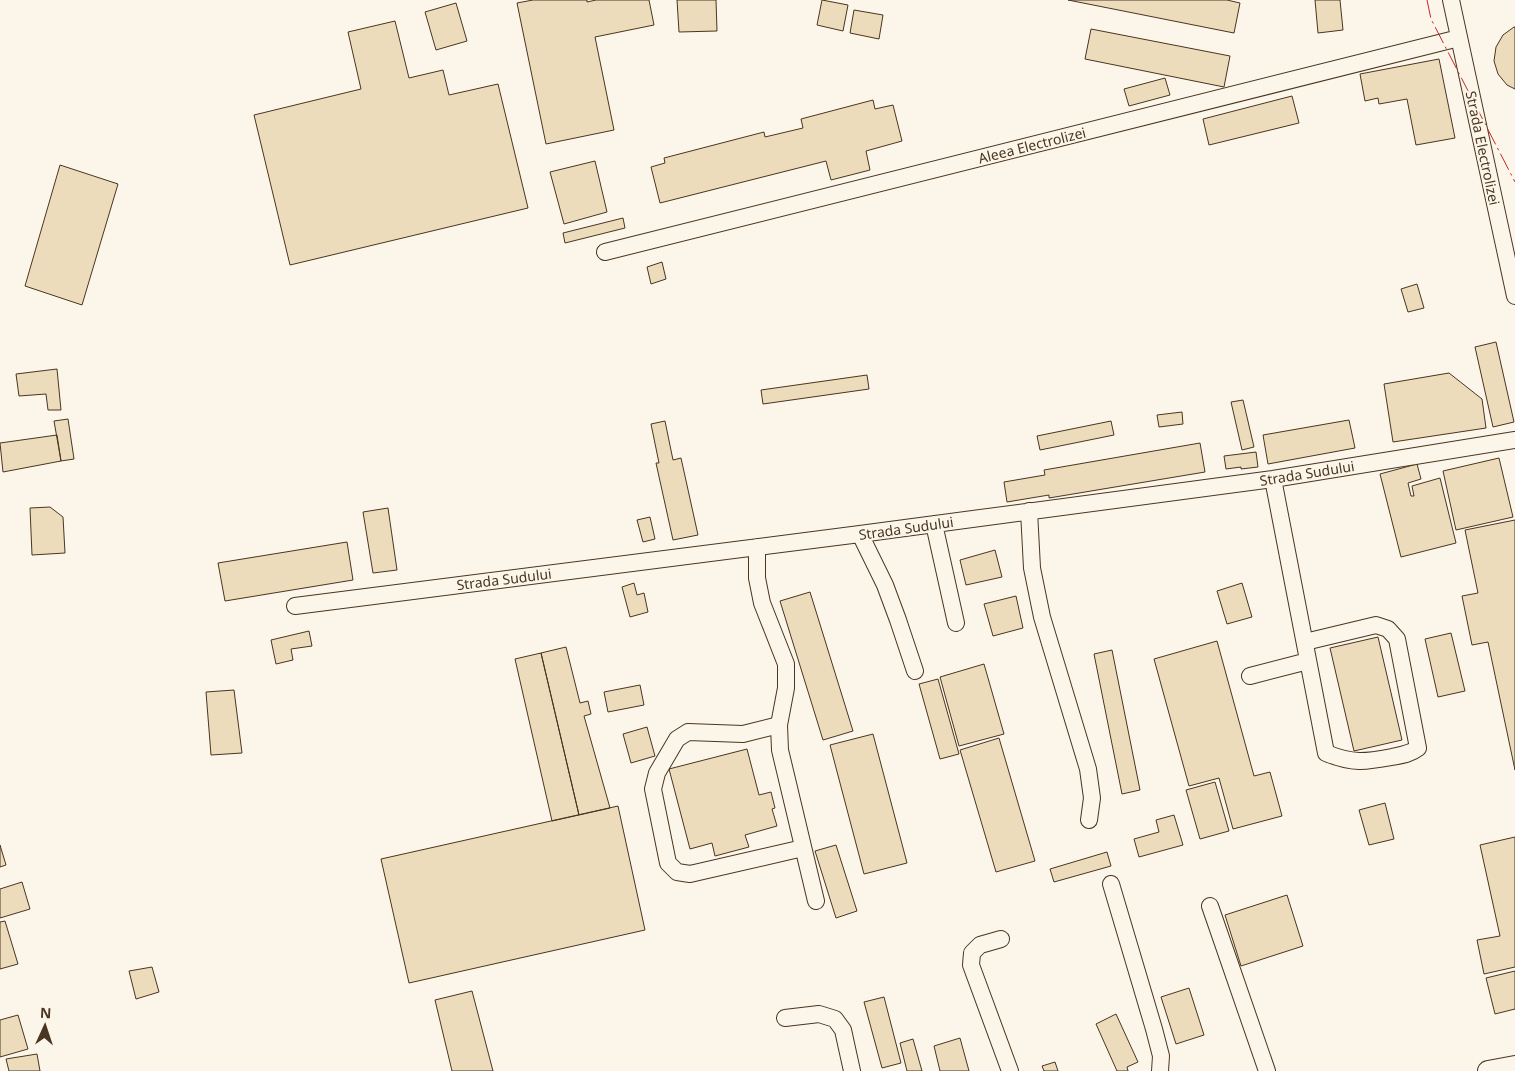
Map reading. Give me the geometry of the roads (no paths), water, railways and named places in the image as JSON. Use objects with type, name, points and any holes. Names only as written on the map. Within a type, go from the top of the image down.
[{"type":"main road","points":[[1488,1071],[1515,1066]]},
{"type":"street","name":"Strada Electrolizei","points":[[1451,0],[1515,296]]},
{"type":"street","name":"Aleea Electrolizei","points":[[605,252],[1459,38]]},
{"type":"street","name":"Strada Sudului","points":[[295,606],[860,534],[1273,478],[1515,440]]},
{"type":"street","points":[[1273,478],[1326,753],[1342,760],[1363,762],[1411,754],[1418,748],[1397,639],[1388,629],[1376,625],[1305,642]]},
{"type":"street","points":[[1028,511],[1032,568],[1042,617],[1088,769],[1092,798],[1089,820]]},
{"type":"street","points":[[934,524],[956,623]]},
{"type":"street","points":[[860,534],[895,611],[915,671]]},
{"type":"street","points":[[758,547],[757,578],[762,602],[786,664],[786,688],[779,725],[780,750],[816,901]]},
{"type":"street","points":[[1250,676],[1308,661]]},
{"type":"street","points":[[779,725],[743,734],[688,732],[677,738],[668,752],[657,773],[653,789],[668,863],[677,872],[690,874],[803,848]]},
{"type":"street","points":[[1111,884],[1154,1029],[1161,1056],[1160,1071]]},
{"type":"street","points":[[1210,906],[1267,1071]]},
{"type":"street","points":[[1001,939],[980,945],[972,953],[971,965],[1010,1071]]},
{"type":"street","points":[[785,1018],[819,1014],[835,1019],[843,1030],[852,1071]]}]
